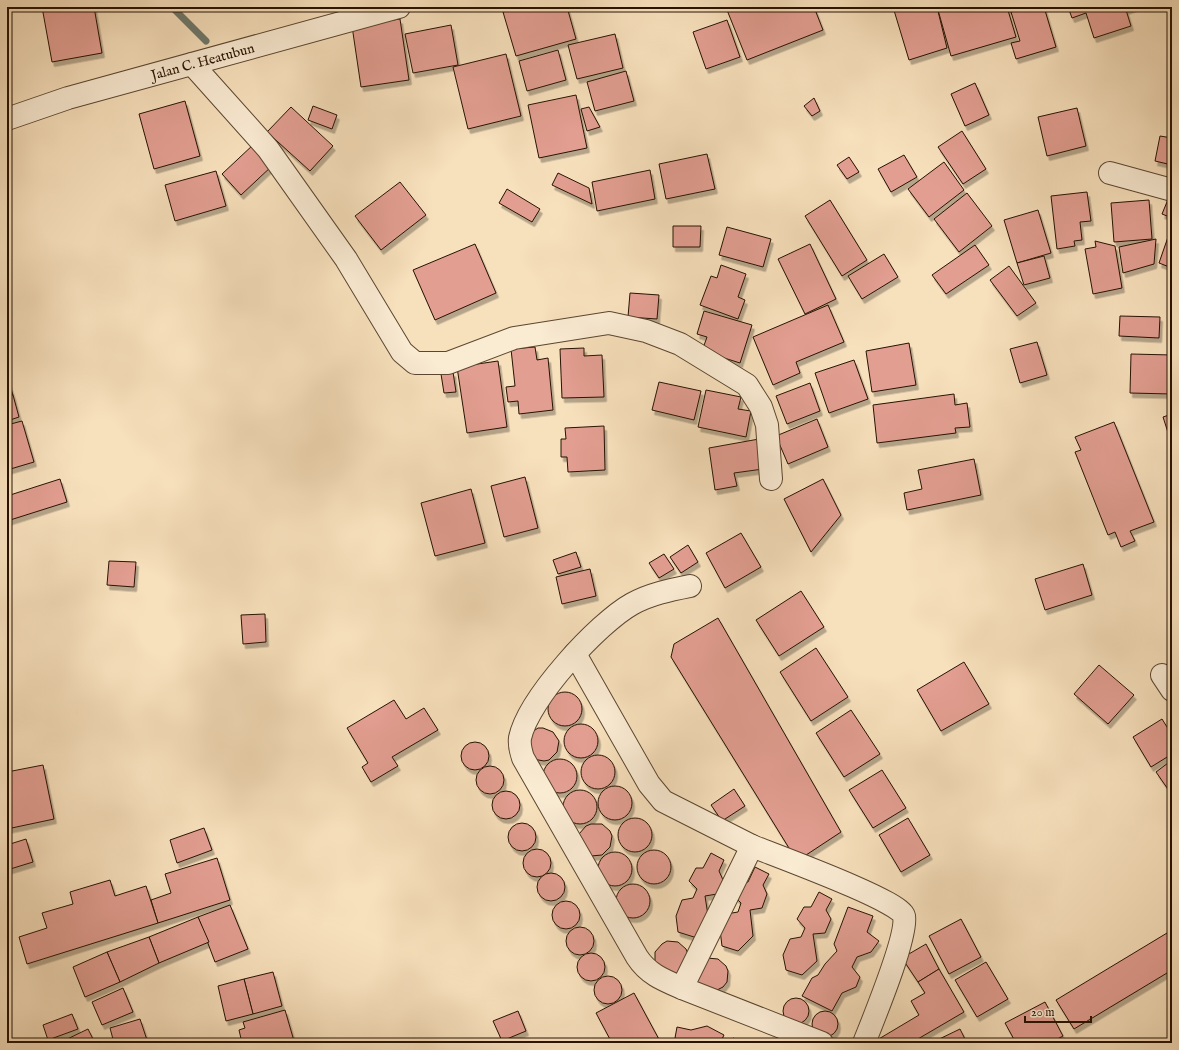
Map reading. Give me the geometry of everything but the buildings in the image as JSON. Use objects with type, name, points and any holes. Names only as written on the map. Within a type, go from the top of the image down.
[{"type":"street","name":"Jalan C. Heatubun","points":[[7,119],[68,98],[399,7]]},
{"type":"street","points":[[192,64],[268,149],[346,259],[402,352],[415,363],[448,363],[514,338],[609,323],[646,330],[680,344],[747,385],[761,407],[767,425],[771,479]]},
{"type":"street","points":[[1110,173],[1172,190]]},
{"type":"street","points":[[690,586],[666,590],[631,605],[596,632],[575,654],[553,681],[530,716],[523,728],[520,739],[520,749],[523,758],[644,968],[655,976],[682,988],[822,1043]]},
{"type":"street","points":[[575,654],[649,784],[663,801],[752,846],[881,898],[903,912],[905,917],[904,928],[899,949],[864,1043]]},
{"type":"street","points":[[682,988],[752,846]]},
{"type":"waterway","points":[[172,7],[206,41]]}]
